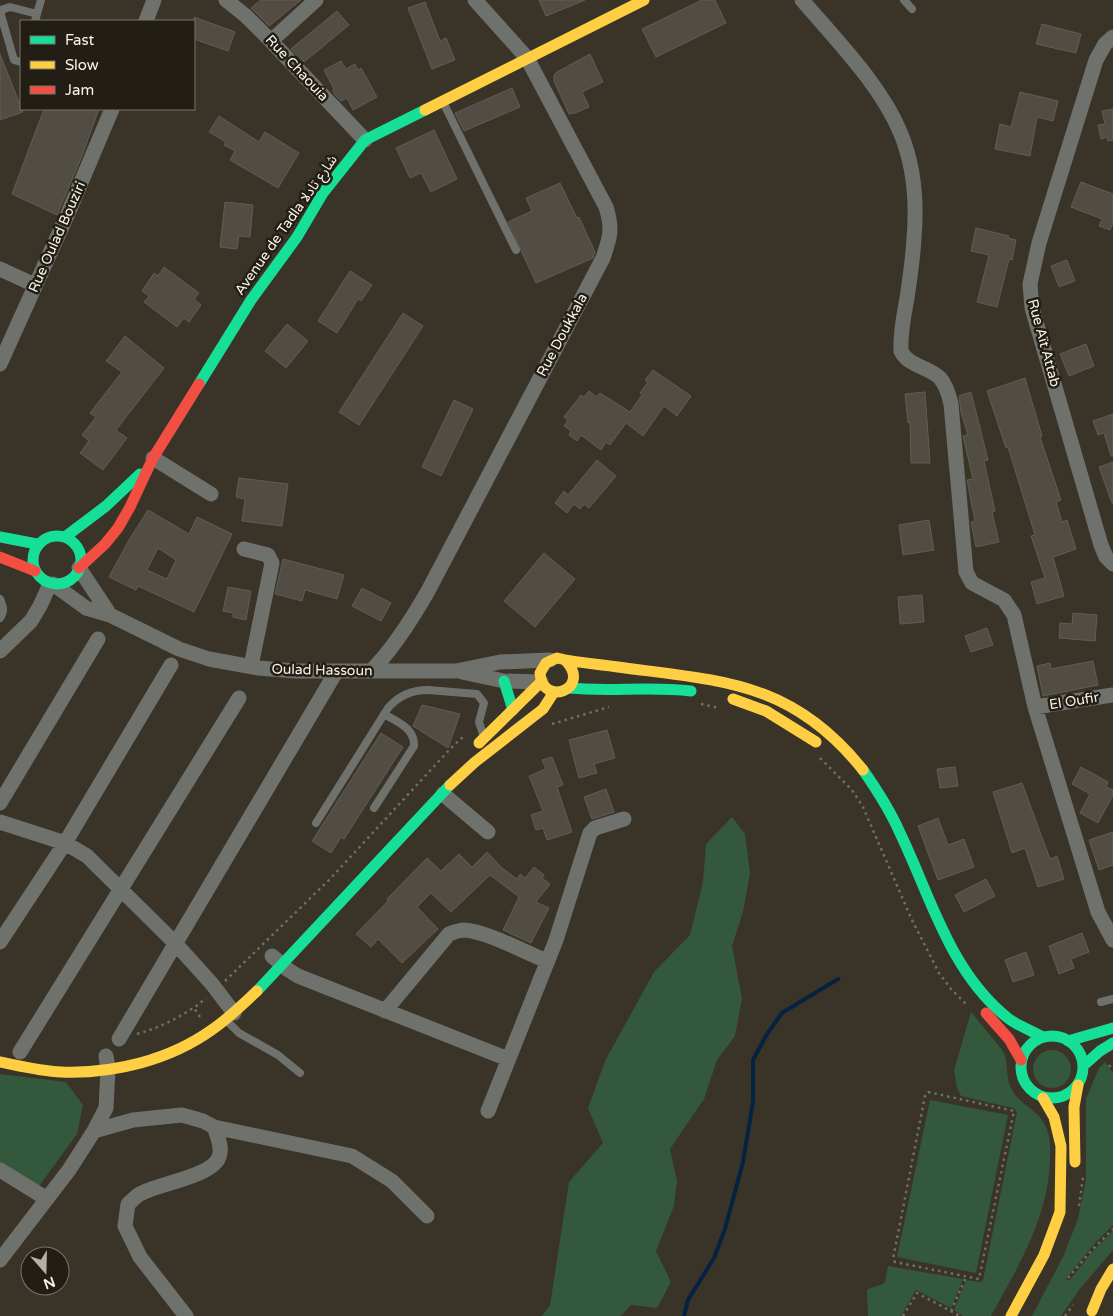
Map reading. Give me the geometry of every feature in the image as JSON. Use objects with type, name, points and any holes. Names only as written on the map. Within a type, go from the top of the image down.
[{"type":"main road","name":"Avenue de Tadla شارع تادلا","points":[[79,568],[105,544],[118,528],[130,507],[150,462],[251,300],[297,236],[323,193],[365,140],[644,0]]},
{"type":"main road","name":"Avenue de Tadla شارع تادلا","points":[[65,537],[106,506],[150,462]]},
{"type":"main road","points":[[50,536],[65,537],[77,546],[81,561],[79,568],[70,580],[52,584],[40,577],[35,571],[32,558],[37,544],[50,536]]},
{"type":"main road","points":[[0,537],[37,544]]},
{"type":"main road","points":[[0,557],[35,571]]},
{"type":"main road","points":[[566,661],[572,666],[573,682],[564,691],[554,692],[548,690],[541,682],[541,671],[550,660],[559,658],[566,661],[714,679],[744,686],[773,698],[794,709],[826,731],[849,752],[864,770],[885,803],[943,932],[966,971],[980,990],[1003,1014],[1022,1028],[1043,1037]]},
{"type":"main road","points":[[504,681],[513,710]]},
{"type":"main road","points":[[471,749],[485,738],[541,682]]},
{"type":"main road","points":[[569,688],[588,691],[671,688],[700,692]]},
{"type":"main road","points":[[0,1062],[43,1070],[71,1072],[109,1055],[135,1064],[162,1056],[187,1044],[224,1004],[371,871],[475,762],[543,709],[554,692]]},
{"type":"main road","points":[[720,695],[767,711],[793,725],[820,752]]},
{"type":"main road","points":[[361,862],[371,871]]},
{"type":"main road","points":[[944,959],[964,986],[1010,1040],[1021,1060]]},
{"type":"main road","points":[[1068,1041],[1113,1028]]},
{"type":"main road","points":[[1075,1171],[1074,1107],[1078,1085],[1082,1076],[1083,1066],[1080,1054],[1068,1041],[1056,1036],[1043,1037],[1033,1042],[1025,1050],[1020,1070],[1022,1079],[1034,1094],[1043,1098],[1053,1099],[1071,1092],[1078,1085]]},
{"type":"main road","points":[[1083,1066],[1100,1051],[1113,1043]]},
{"type":"main road","points":[[1043,1098],[1055,1118],[1061,1143],[1060,1214]]},
{"type":"main road","points":[[1011,1316],[1040,1262],[1053,1235],[1060,1214],[1068,1203],[1072,1190]]},
{"type":"main road","points":[[1091,1314],[1096,1297],[1113,1269]]},
{"type":"main road","points":[[1091,1314],[1113,1288]]},
{"type":"street","points":[[146,20],[154,0]]},
{"type":"street","name":"Rue Chaouia","points":[[226,0],[246,16],[271,41],[365,140]]},
{"type":"street","points":[[271,41],[316,0]]},
{"type":"street","name":"Rue Doukkala","points":[[371,671],[392,646],[428,591],[603,258],[610,237],[610,220],[606,208],[527,58],[475,0]]},
{"type":"street","points":[[802,0],[867,78],[886,106],[901,134],[913,181],[916,219],[901,351],[908,360],[939,377],[948,393],[951,404],[966,572],[972,583],[1004,600],[1011,608],[1017,624],[1035,707],[1098,912],[1113,940]]},
{"type":"street","name":"Rue Aït Attab","points":[[1113,37],[1104,44],[1096,60],[1039,244],[1030,284],[1032,308],[1101,545],[1106,557],[1113,564]]},
{"type":"street","name":"Rue Oulad Bouziri","points":[[0,364],[112,110]]},
{"type":"street","points":[[0,269],[35,285]]},
{"type":"street","points":[[150,462],[211,494]]},
{"type":"street","points":[[244,549],[268,555],[272,563],[251,666]]},
{"type":"street","points":[[79,568],[110,615]]},
{"type":"street","points":[[0,651],[31,621],[52,584]]},
{"type":"street","name":"Oulad Hassoun","points":[[52,584],[86,608],[110,615],[191,653],[209,659],[251,666],[296,671],[336,672],[456,671],[500,662],[550,660]]},
{"type":"street","points":[[0,803],[98,639]]},
{"type":"street","points":[[0,942],[65,843],[171,665]]},
{"type":"street","name":"Oulad Hassoun","points":[[456,671],[504,681],[541,682]]},
{"type":"street","points":[[0,1260],[69,1170],[94,1130],[106,1108],[109,1055],[336,672]]},
{"type":"street","name":"El Oufir","points":[[1035,707],[1113,695]]},
{"type":"street","points":[[19,1052],[239,698]]},
{"type":"street","points":[[443,794],[488,832]]},
{"type":"street","points":[[488,1111],[556,940],[590,833],[595,828],[624,819]]},
{"type":"street","points":[[0,822],[65,843],[87,856],[175,943],[224,1004]]},
{"type":"street","points":[[385,1011],[449,934],[458,931],[465,930],[484,934],[547,961]]},
{"type":"street","points":[[275,958],[298,976],[508,1059]]},
{"type":"street","points":[[94,1130],[133,1120],[182,1114],[214,1127],[352,1156],[392,1181],[427,1216]]},
{"type":"street","points":[[186,1316],[140,1257],[125,1226],[128,1204],[140,1194],[184,1180],[213,1166],[219,1157],[220,1144],[214,1127]]},
{"type":"street","points":[[0,1170],[47,1199]]},
{"type":"lane","points":[[20,62],[14,60],[1,10],[10,7],[36,18],[41,0]]},
{"type":"lane","points":[[904,0],[912,9]]},
{"type":"lane","points":[[442,100],[516,250]]},
{"type":"lane","points":[[0,599],[4,608],[0,618]]},
{"type":"lane","points":[[316,823],[384,714],[393,702],[413,691],[473,693],[481,697],[484,703],[480,726],[485,738]]},
{"type":"lane","points":[[374,808],[414,746],[413,735],[410,730],[384,714]]},
{"type":"lane","points":[[1101,1002],[1113,999]]},
{"type":"lane","points":[[224,1004],[236,1030],[272,1050],[300,1073]]},
{"type":"path","points":[[696,703],[724,709]]},
{"type":"path","points":[[551,725],[609,707]]},
{"type":"path","points":[[224,1004],[331,878],[451,748],[480,726]]},
{"type":"path","points":[[820,752],[852,790],[862,807],[911,918],[939,973],[951,989],[968,1006]]},
{"type":"path","points":[[109,1055],[194,1008]]},
{"type":"path","points":[[928,1092],[1014,1111],[980,1278],[966,1277],[895,1262],[893,1259],[925,1096],[928,1092]]},
{"type":"path","points":[[1068,1278],[1113,1229]]},
{"type":"path","points":[[951,1311],[966,1277]]},
{"type":"path","points":[[903,1316],[917,1293],[960,1316]]},
{"type":"green space","points":[[732,817],[745,834],[750,873],[743,912],[732,946],[742,999],[735,1036],[717,1060],[704,1099],[670,1149],[677,1181],[674,1206],[656,1251],[671,1282],[657,1308],[631,1305],[621,1316],[542,1316],[550,1305],[569,1182],[603,1143],[588,1108],[605,1061],[654,972],[690,935],[703,882],[706,844]]},
{"type":"green space","points":[[971,1012],[1003,1051],[1008,1079],[1014,1094],[1043,1121],[1048,1131],[1050,1144],[1048,1182],[1038,1222],[1021,1260],[991,1316],[963,1316],[954,1310],[966,1280],[980,1282],[983,1280],[1017,1112],[1013,1108],[961,1096],[957,1088],[954,1070]]},
{"type":"green space","points":[[1052,1050],[1065,1056],[1071,1069],[1065,1082],[1052,1088],[1039,1082],[1033,1069],[1039,1056]]},
{"type":"green space","points":[[1105,1062],[1113,1073],[1113,1225],[1095,1243],[1066,1279],[1069,1281],[1092,1252],[1113,1231],[1113,1250],[1079,1290],[1061,1316],[1032,1316],[1063,1257],[1078,1219],[1086,1179],[1086,1099],[1099,1068]]},
{"type":"green space","points":[[0,1074],[66,1082],[83,1105],[77,1134],[37,1189],[0,1167]]},
{"type":"green space","points":[[930,1100],[1008,1115],[976,1273],[897,1257]]},
{"type":"green space","points":[[888,1266],[963,1279],[951,1308],[916,1290],[901,1316],[868,1316],[867,1290],[885,1282]]},
{"type":"building","points":[[261,0],[301,0],[269,26],[251,8]]},
{"type":"building","points":[[539,0],[585,0],[546,16]]},
{"type":"building","points":[[702,0],[715,0],[726,23],[656,57],[642,29]]},
{"type":"building","points":[[425,2],[440,41],[446,38],[455,60],[432,69],[408,8]]},
{"type":"building","points":[[337,11],[349,25],[304,62],[291,49]]},
{"type":"building","points":[[194,17],[235,32],[228,51],[195,39]]},
{"type":"building","points":[[1042,24],[1081,34],[1076,53],[1036,44]]},
{"type":"building","points":[[0,54],[20,104],[20,110],[23,112],[0,120]]},
{"type":"building","points":[[590,54],[603,82],[582,92],[589,107],[569,114],[554,81],[554,75]]},
{"type":"building","points":[[341,61],[346,69],[355,64],[358,70],[361,68],[377,97],[353,110],[347,98],[341,101],[335,95],[334,89],[324,70]]},
{"type":"building","points":[[512,88],[520,107],[464,131],[455,113]]},
{"type":"building","points":[[1020,92],[1058,101],[1053,121],[1037,117],[1030,156],[995,149],[1000,124],[1011,127]]},
{"type":"building","points":[[1113,109],[1113,140],[1108,141],[1107,137],[1101,139],[1098,125],[1105,124],[1102,111]]},
{"type":"building","points":[[44,110],[99,110],[57,215],[12,194]]},
{"type":"building","points":[[219,116],[259,142],[265,132],[299,153],[278,188],[230,160],[235,151],[224,145],[226,142],[209,132]]},
{"type":"building","points":[[434,130],[457,179],[431,192],[421,173],[410,178],[396,148]]},
{"type":"building","points":[[1081,182],[1113,194],[1113,223],[1110,230],[1099,226],[1102,219],[1071,207]]},
{"type":"building","points":[[560,183],[577,218],[579,217],[595,252],[593,258],[536,283],[508,222],[532,211],[526,198]]},
{"type":"building","points":[[225,202],[253,205],[250,237],[239,236],[237,249],[220,247]]},
{"type":"building","points":[[976,228],[1009,236],[1008,238],[1016,240],[1012,260],[1009,259],[997,307],[977,302],[989,255],[971,251]]},
{"type":"building","points":[[1067,260],[1075,281],[1059,287],[1051,266]]},
{"type":"building","points":[[164,267],[199,293],[194,299],[201,305],[189,322],[184,318],[177,327],[144,302],[149,296],[142,291],[154,273],[158,276]]},
{"type":"building","points":[[350,271],[372,285],[361,301],[358,299],[337,333],[318,321]]},
{"type":"building","points":[[403,313],[423,326],[359,425],[339,412]]},
{"type":"building","points":[[287,324],[308,341],[286,368],[265,351]]},
{"type":"building","points":[[125,336],[164,368],[116,430],[127,438],[103,470],[80,453],[89,441],[82,435],[96,417],[90,413],[122,372],[106,361]]},
{"type":"building","points":[[1086,344],[1094,366],[1069,376],[1060,354]]},
{"type":"building","points":[[653,370],[691,396],[677,416],[664,406],[643,436],[626,423],[610,445],[606,442],[601,450],[581,435],[577,441],[569,435],[571,431],[564,426],[568,420],[564,417],[581,395],[584,397],[589,391],[597,397],[600,393],[630,412],[642,395],[640,393],[648,382],[645,380]]},
{"type":"building","points":[[1025,378],[1042,436],[1040,437],[1061,500],[1056,502],[1062,522],[1067,520],[1076,549],[1053,557],[1064,596],[1037,604],[1031,582],[1045,578],[1031,536],[1035,535],[1008,447],[1006,448],[987,391]]},
{"type":"building","points":[[925,392],[930,463],[911,463],[910,422],[908,423],[905,394]]},
{"type":"building","points":[[971,392],[988,460],[984,461],[995,511],[992,512],[999,542],[976,547],[971,522],[975,521],[967,480],[973,479],[963,436],[968,435],[961,412],[959,396]]},
{"type":"building","points":[[454,400],[473,409],[441,476],[422,467]]},
{"type":"building","points":[[1113,414],[1113,456],[1111,456],[1104,433],[1098,435],[1093,421]]},
{"type":"building","points":[[597,460],[616,476],[589,508],[584,504],[580,509],[574,504],[567,513],[555,503],[564,491],[568,495]]},
{"type":"building","points":[[1113,462],[1113,503],[1112,503],[1099,467]]},
{"type":"building","points":[[239,478],[288,484],[282,526],[242,521],[245,499],[236,497]]},
{"type":"building","points":[[148,510],[189,534],[197,517],[232,534],[194,612],[138,586],[136,590],[109,577]],"holes":[[[158,548],[176,560],[167,579],[147,570]]]},
{"type":"building","points":[[929,520],[934,550],[903,555],[899,525]]},
{"type":"building","points":[[544,553],[575,579],[535,627],[504,601]]},
{"type":"building","points":[[283,559],[344,575],[337,599],[305,590],[302,601],[275,594]]},
{"type":"building","points":[[228,587],[251,591],[246,620],[233,617],[233,613],[223,611]]},
{"type":"building","points":[[362,588],[391,603],[381,621],[352,606]]},
{"type":"building","points":[[922,595],[924,622],[900,624],[898,597]]},
{"type":"building","points":[[1073,613],[1097,615],[1095,641],[1059,638],[1060,623],[1072,624]]},
{"type":"building","points":[[987,628],[993,645],[971,652],[965,636]]},
{"type":"building","points":[[1093,661],[1098,685],[1043,696],[1037,666],[1050,663],[1051,669]]},
{"type":"building","points":[[422,705],[460,714],[448,748],[413,726]]},
{"type":"building","points":[[607,730],[615,758],[594,764],[597,773],[579,778],[569,740]]},
{"type":"building","points":[[381,733],[403,747],[344,839],[341,837],[331,853],[312,841]]},
{"type":"building","points":[[552,757],[563,785],[557,787],[572,832],[547,840],[543,828],[536,830],[531,815],[543,811],[529,776],[546,769],[542,760]]},
{"type":"building","points":[[955,767],[958,786],[940,788],[937,769]]},
{"type":"building","points":[[1081,767],[1108,782],[1106,787],[1113,790],[1113,795],[1098,823],[1080,813],[1090,794],[1072,784]]},
{"type":"building","points":[[1022,783],[1050,859],[1057,856],[1064,879],[1038,887],[1025,848],[1012,853],[993,792]]},
{"type":"building","points":[[606,789],[614,812],[592,819],[584,797]]},
{"type":"building","points":[[938,818],[948,845],[964,839],[974,867],[938,880],[918,826]]},
{"type":"building","points":[[1113,832],[1113,865],[1099,870],[1089,840]]},
{"type":"building","points":[[487,852],[501,867],[517,879],[520,874],[525,878],[534,867],[544,875],[542,878],[550,884],[536,902],[549,908],[531,943],[503,930],[519,897],[490,875],[451,912],[431,893],[417,907],[438,929],[402,963],[378,939],[371,947],[356,934],[427,858],[441,871],[459,854],[472,867]]},
{"type":"building","points":[[986,879],[995,896],[964,912],[955,895]]},
{"type":"building","points":[[1082,933],[1089,952],[1071,959],[1074,968],[1059,974],[1049,946]]},
{"type":"building","points":[[1026,952],[1034,975],[1013,982],[1005,960]]},
{"type":"waterway","points":[[684,1316],[688,1300],[714,1258],[725,1229],[743,1162],[753,1102],[753,1060],[767,1034],[782,1013],[838,979]]},
{"type":"traffic: fast","points":[[199,384],[251,300],[297,237],[323,193],[365,140],[425,110]]},
{"type":"traffic: fast","points":[[65,537],[106,506],[140,474]]},
{"type":"traffic: fast","points":[[52,536],[62,536],[74,543],[81,555],[81,560],[81,565],[74,577],[62,584],[52,584],[44,580],[37,573],[33,565],[33,555],[37,547],[44,540],[52,536]]},
{"type":"traffic: fast","points":[[0,537],[37,544]]},
{"type":"traffic: fast","points":[[504,681],[513,710]]},
{"type":"traffic: fast","points":[[569,688],[691,691]]},
{"type":"traffic: fast","points":[[863,770],[892,816],[944,933],[971,980],[1009,1019],[1043,1037]]},
{"type":"traffic: fast","points":[[257,991],[450,785]]},
{"type":"traffic: fast","points":[[1068,1041],[1113,1028]]},
{"type":"traffic: fast","points":[[1046,1036],[1058,1036],[1074,1045],[1081,1055],[1083,1067],[1081,1079],[1074,1089],[1058,1098],[1046,1098],[1035,1093],[1026,1084],[1021,1073],[1021,1061],[1026,1050],[1035,1041],[1046,1036]]},
{"type":"traffic: fast","points":[[1083,1066],[1100,1051],[1113,1043]]},
{"type":"traffic: slow","points":[[425,110],[644,0]]},
{"type":"traffic: slow","points":[[566,661],[572,671],[573,680],[570,686],[564,691],[556,692],[549,690],[543,684],[540,673],[546,663],[557,658],[690,676],[753,690],[782,702],[809,718],[836,741],[863,770]]},
{"type":"traffic: slow","points":[[479,743],[541,682]]},
{"type":"traffic: slow","points":[[450,785],[475,762],[543,709],[554,692]]},
{"type":"traffic: slow","points":[[733,699],[766,711],[816,742]]},
{"type":"traffic: slow","points":[[0,1062],[61,1072],[101,1070],[141,1063],[160,1057],[196,1040],[225,1020],[257,991]]},
{"type":"traffic: slow","points":[[1075,1162],[1074,1107],[1078,1085]]},
{"type":"traffic: slow","points":[[1011,1316],[1044,1255],[1060,1212],[1061,1146],[1054,1117],[1043,1098]]},
{"type":"traffic: slow","points":[[1092,1311],[1101,1289],[1113,1269]]},
{"type":"traffic: jam","points":[[79,568],[105,544],[118,528],[153,458],[199,384]]},
{"type":"traffic: jam","points":[[0,557],[35,571]]},
{"type":"traffic: jam","points":[[986,1013],[1009,1039],[1021,1060]]}]
